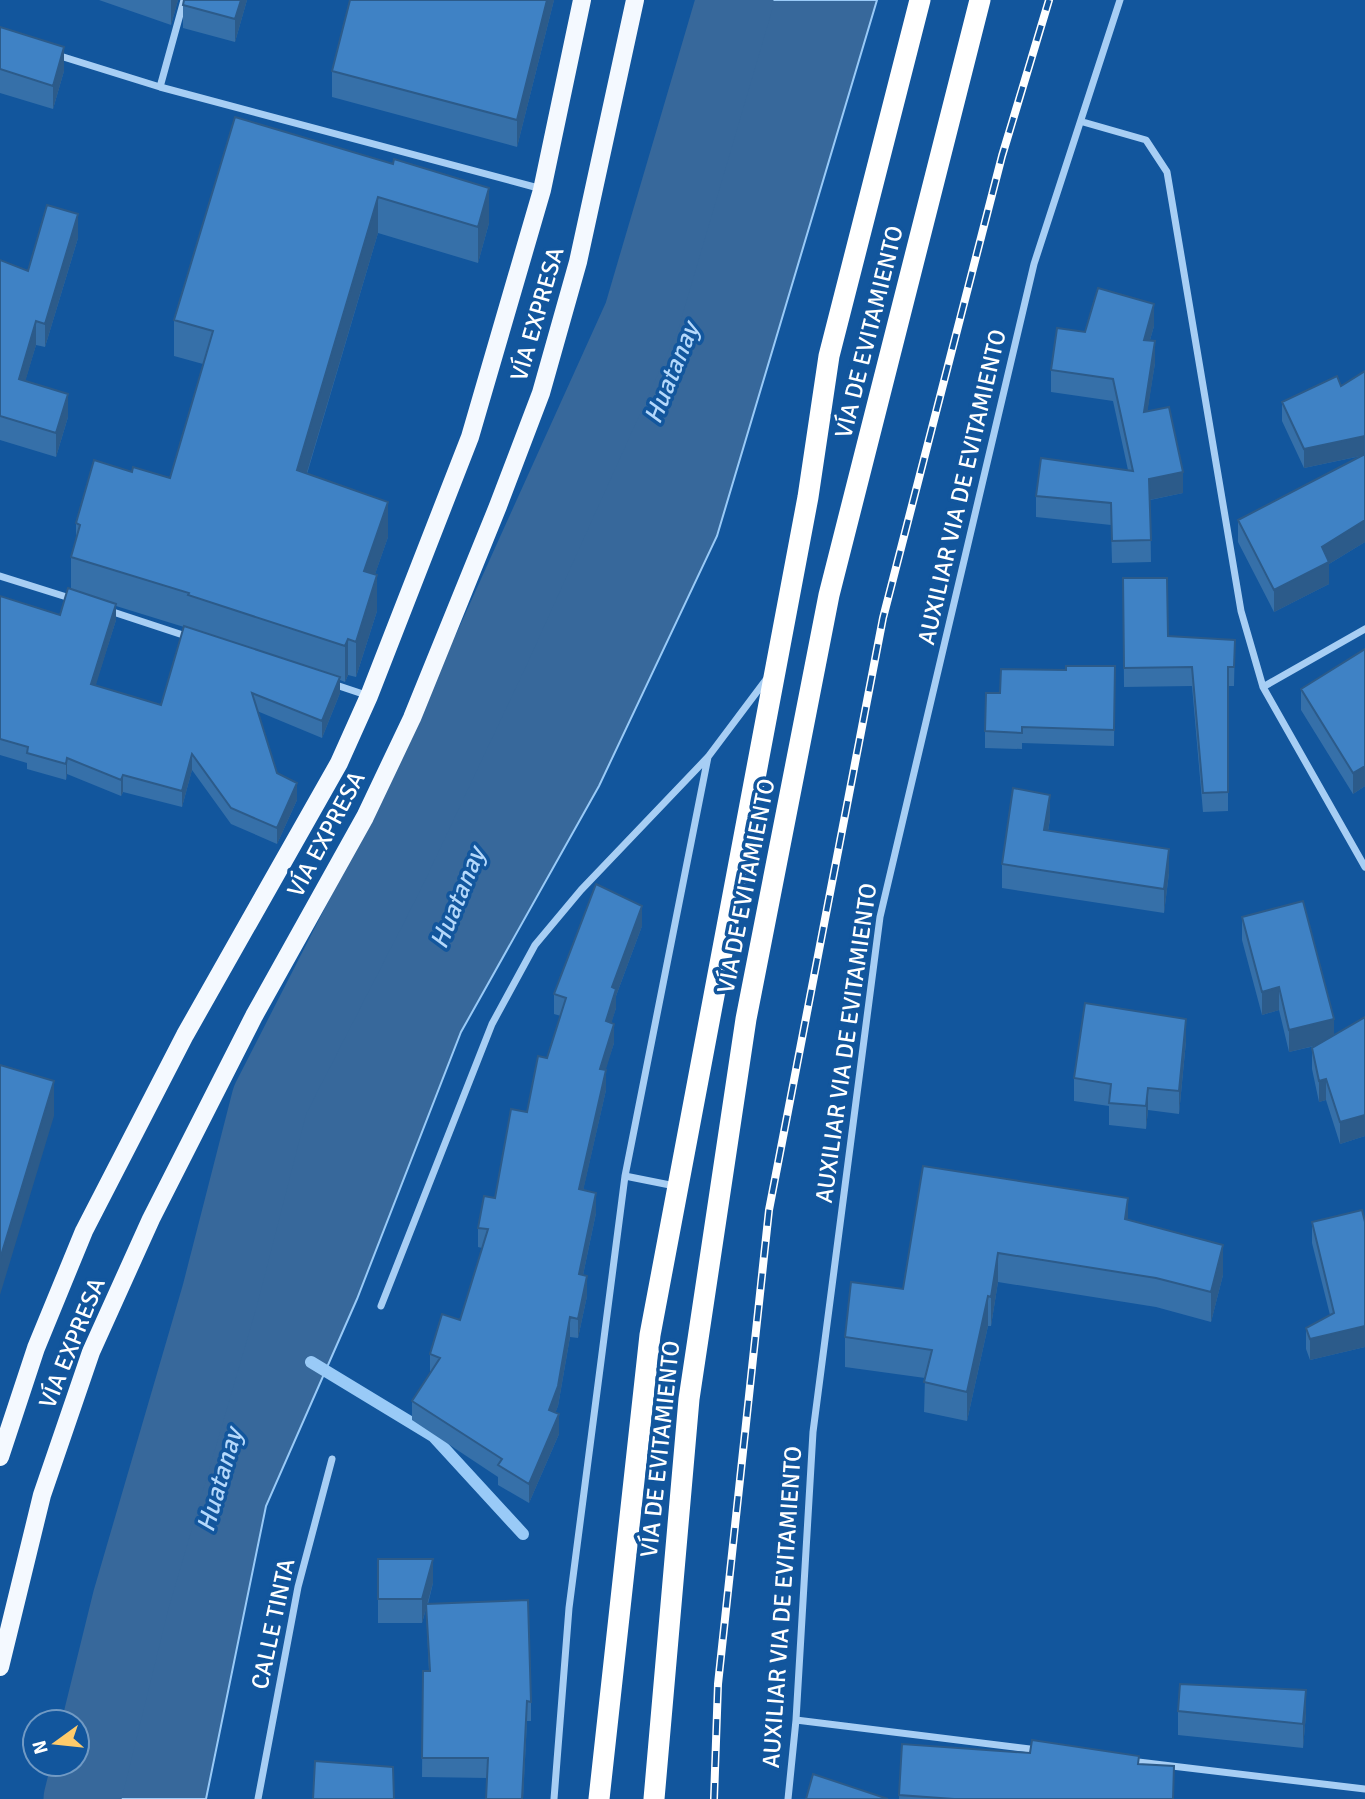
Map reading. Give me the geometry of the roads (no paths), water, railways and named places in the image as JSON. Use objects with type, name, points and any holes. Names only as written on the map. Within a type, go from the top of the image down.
[{"type":"highway","name":"VÍA DE EVITAMIENTO","points":[[599,1799],[650,1335],[808,497],[829,356],[920,0]]},
{"type":"highway","name":"VÍA DE EVITAMIENTO","points":[[654,1799],[689,1399],[746,1019],[830,595],[979,0]]},
{"type":"main road","name":"VÍA EXPRESA","points":[[0,1457],[36,1348],[84,1231],[185,1035],[339,763],[369,696],[470,437],[542,190],[582,0]]},
{"type":"main road","name":"VÍA EXPRESA","points":[[0,1667],[42,1495],[92,1352],[151,1219],[254,1016],[365,817],[412,719],[498,506],[541,393],[579,262],[635,0]]},
{"type":"street","points":[[160,87],[184,0]]},
{"type":"street","name":"AUXILIAR VIA DE EVITAMIENTO","points":[[788,1799],[796,1720],[813,1432],[880,918],[1034,264],[1083,122],[1120,0]]},
{"type":"street","points":[[49,52],[160,87],[542,190]]},
{"type":"street","points":[[1083,122],[1146,140],[1167,172],[1241,611],[1263,687],[1365,867]]},
{"type":"street","points":[[0,576],[79,601]]},
{"type":"street","points":[[92,606],[198,640]]},
{"type":"street","points":[[1263,687],[1365,629]]},
{"type":"street","points":[[381,1306],[492,1024],[534,945],[581,890],[708,757],[775,667]]},
{"type":"street","points":[[330,683],[369,696]]},
{"type":"street","points":[[554,1799],[569,1608],[625,1176],[708,757]]},
{"type":"street","points":[[625,1176],[679,1187]]},
{"type":"street","name":"CALLE TINTA","points":[[258,1799],[298,1587],[332,1459]]},
{"type":"street","points":[[796,1720],[1046,1751]]},
{"type":"street","points":[[1115,1759],[1365,1789]]},
{"type":"water","name":"Huatanay","points":[[735,0],[877,0],[717,536],[599,786],[461,1032],[357,1299],[266,1506],[206,1799],[82,1799],[87,1778],[91,1778],[91,1762],[131,1600],[220,1295],[270,1100],[385,875],[493,646],[642,316]]},
{"type":"waterway","points":[[82,1799],[131,1600],[220,1295],[270,1100],[385,875],[493,646],[642,316],[735,0]]},
{"type":"waterway","points":[[311,1362],[433,1436],[523,1534]]},
{"type":"railway","points":[[714,1799],[718,1684],[769,1210],[883,618],[1002,156],[1049,0]]}]
